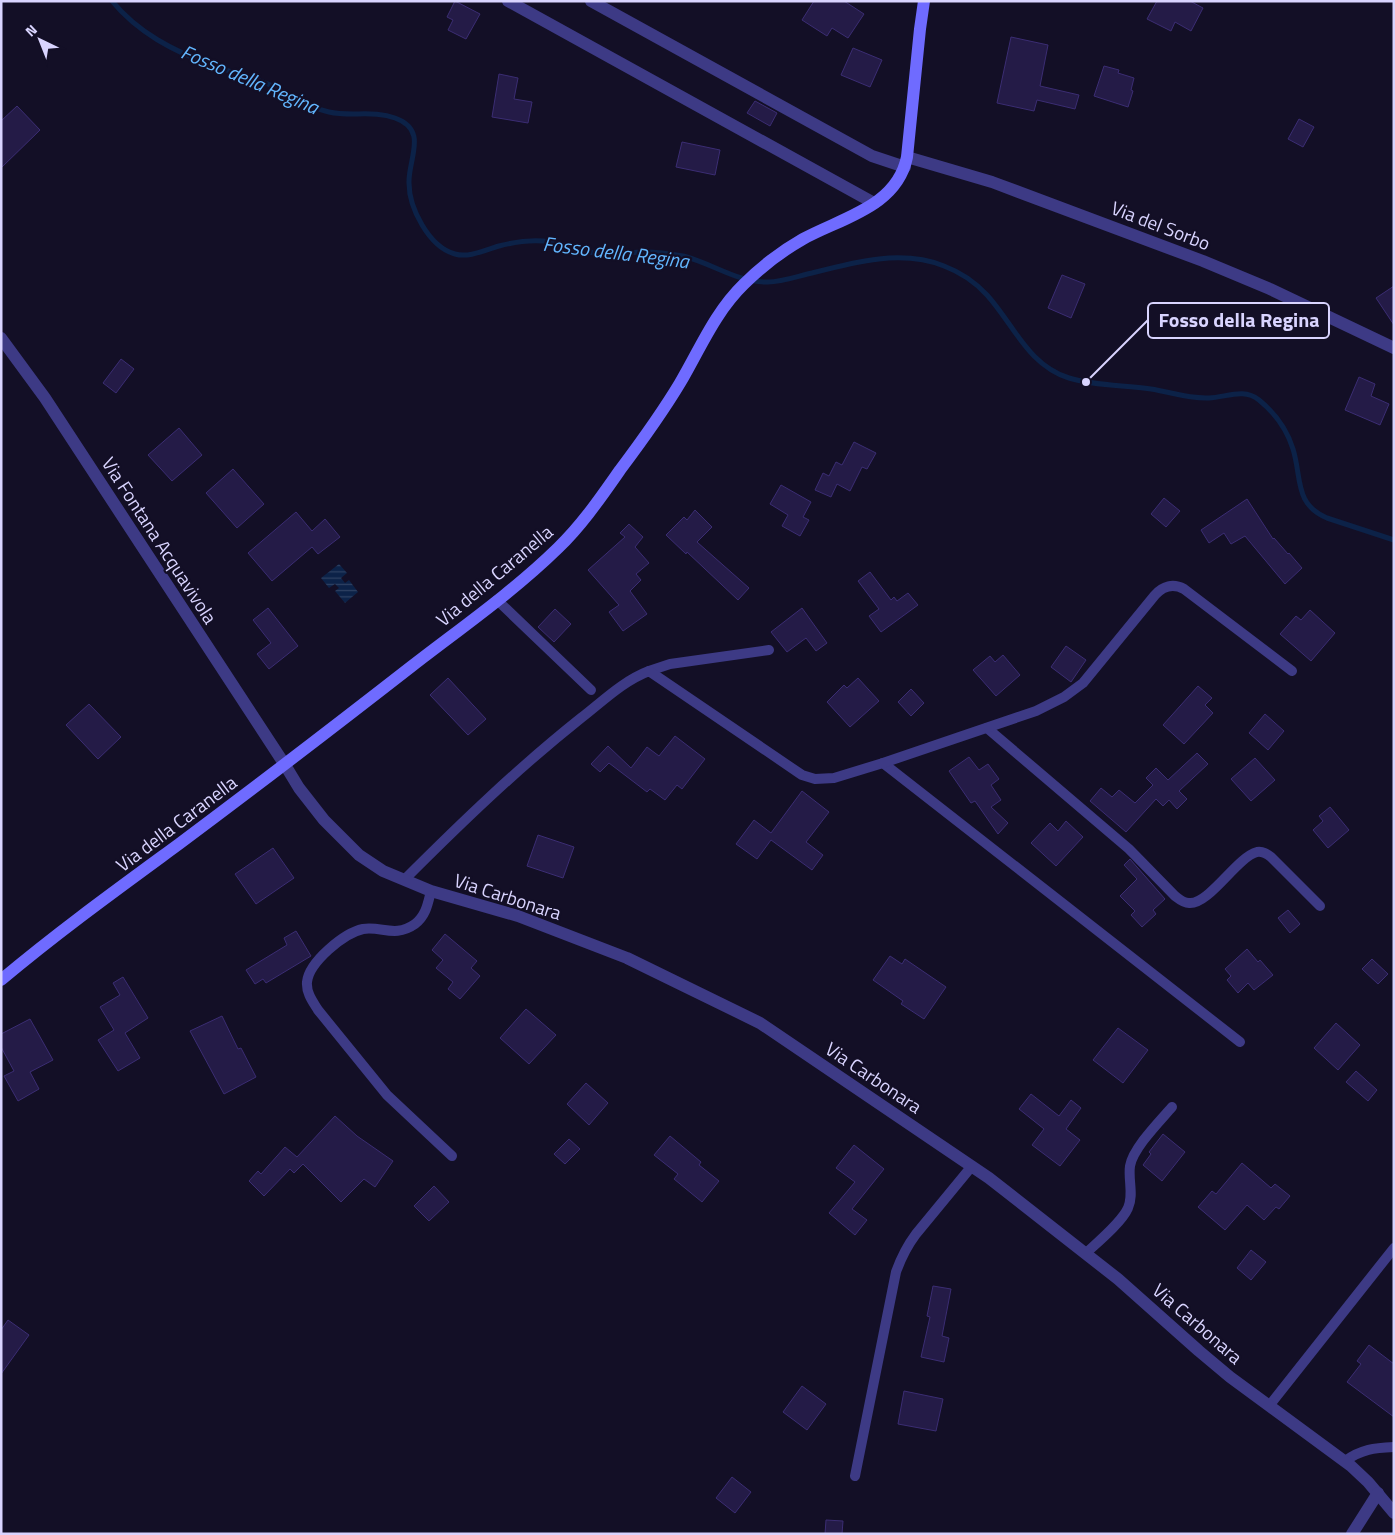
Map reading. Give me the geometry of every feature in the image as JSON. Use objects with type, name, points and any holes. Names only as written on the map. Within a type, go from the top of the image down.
[{"type":"main road","name":"Via della Caranella","points":[[1,980],[48,942],[285,765],[497,600],[561,546],[585,518],[669,401],[719,313],[744,284],[773,259],[804,238],[857,214],[874,203],[890,188],[906,162],[924,1]]},
{"type":"street","points":[[508,1],[874,203]]},
{"type":"street","name":"Via del Sorbo","points":[[591,1],[872,156],[992,182],[1254,282],[1394,348]]},
{"type":"street","name":"Via Fontana Acquavivola","points":[[1,338],[45,398],[285,765]]},
{"type":"street","name":"Via Carbonara","points":[[285,765],[308,802],[342,840],[375,866],[431,891],[518,916],[627,958],[760,1023],[972,1166],[1086,1254],[1118,1279],[1208,1359],[1363,1476],[1394,1513]]},
{"type":"street","points":[[1352,1534],[1378,1493]]},
{"type":"lane","points":[[649,671],[808,778],[815,779],[829,779],[883,763],[987,728],[1042,708],[1072,692],[1090,676],[1155,595],[1162,588],[1170,586],[1184,589],[1292,671]]},
{"type":"lane","points":[[497,600],[591,690]]},
{"type":"lane","points":[[404,880],[523,765],[624,684],[649,671],[678,662],[769,650]]},
{"type":"lane","points":[[987,728],[1125,845],[1175,896],[1184,902],[1190,904],[1201,900],[1248,856],[1265,852],[1320,906]]},
{"type":"lane","points":[[883,763],[1240,1042]]},
{"type":"lane","points":[[431,891],[425,913],[416,924],[391,932],[370,928],[364,929],[351,933],[341,939],[326,952],[311,972],[308,979],[308,989],[310,997],[318,1010],[379,1086],[412,1120],[452,1156]]},
{"type":"lane","points":[[1086,1254],[1129,1208],[1131,1192],[1129,1170],[1133,1157],[1140,1145],[1172,1107]]},
{"type":"lane","points":[[855,1476],[900,1259],[911,1241],[972,1166]]},
{"type":"lane","points":[[1269,1406],[1394,1248]]},
{"type":"lane","points":[[1345,1461],[1364,1450],[1394,1447]]},
{"type":"water","points":[[339,564],[347,573],[341,578],[345,583],[349,580],[358,592],[345,603],[335,591],[339,588],[335,584],[329,588],[321,578]]},
{"type":"building","points":[[455,1],[480,14],[466,39],[448,30],[453,20],[447,17]]},
{"type":"building","points":[[814,1],[844,1],[864,14],[848,38],[832,28],[827,36],[802,20]]},
{"type":"building","points":[[1157,1],[1190,1],[1203,8],[1191,31],[1175,22],[1171,31],[1147,19]]},
{"type":"building","points":[[1011,37],[1048,45],[1040,86],[1079,95],[1075,109],[1037,100],[1034,111],[997,103]]},
{"type":"building","points":[[853,48],[882,60],[870,87],[841,75]]},
{"type":"building","points":[[1104,66],[1119,70],[1118,73],[1134,78],[1131,90],[1133,91],[1128,107],[1094,96]]},
{"type":"building","points":[[499,74],[518,78],[514,99],[532,102],[528,123],[492,117]]},
{"type":"building","points":[[755,101],[777,113],[770,126],[747,113]]},
{"type":"building","points":[[17,106],[40,130],[1,168],[1,121]]},
{"type":"building","points":[[1299,119],[1314,127],[1303,147],[1288,139]]},
{"type":"building","points":[[682,142],[720,150],[715,175],[676,167]]},
{"type":"building","points":[[1062,275],[1085,284],[1071,318],[1048,308]]},
{"type":"building","points":[[1394,286],[1394,325],[1376,298]]},
{"type":"building","points":[[121,359],[134,369],[116,393],[103,383]]},
{"type":"building","points":[[1359,377],[1375,384],[1371,396],[1389,404],[1380,425],[1345,410]]},
{"type":"building","points":[[179,428],[202,455],[172,481],[148,455]]},
{"type":"building","points":[[854,442],[876,453],[867,469],[862,467],[850,491],[837,484],[831,497],[815,490],[823,473],[829,476],[836,462],[842,465]]},
{"type":"building","points":[[233,469],[264,504],[237,528],[206,493]]},
{"type":"building","points":[[781,485],[811,502],[803,517],[809,520],[800,536],[782,526],[788,515],[770,504]]},
{"type":"building","points":[[1164,498],[1180,511],[1166,527],[1151,514]]},
{"type":"building","points":[[1247,499],[1273,539],[1302,568],[1285,584],[1245,536],[1231,544],[1224,533],[1209,543],[1201,530]]},
{"type":"building","points":[[695,510],[712,527],[697,542],[749,588],[738,600],[666,535],[684,517],[687,520]]},
{"type":"building","points":[[296,512],[312,531],[325,519],[340,537],[318,554],[312,547],[272,581],[248,553]]},
{"type":"building","points":[[629,524],[643,537],[635,547],[649,563],[636,574],[641,580],[630,591],[647,614],[623,631],[609,612],[619,605],[588,570],[625,537],[620,533]]},
{"type":"building","points":[[870,572],[891,600],[894,597],[897,601],[908,593],[918,605],[881,632],[869,616],[879,609],[858,581]]},
{"type":"building","points":[[268,608],[298,646],[269,669],[257,654],[271,643],[253,620]]},
{"type":"building","points":[[802,608],[827,643],[816,651],[806,638],[787,652],[771,632]]},
{"type":"building","points":[[555,609],[571,624],[554,642],[538,627]]},
{"type":"building","points":[[1310,610],[1335,633],[1311,661],[1280,634],[1296,616],[1301,620]]},
{"type":"building","points":[[1066,646],[1086,660],[1071,682],[1051,667]]},
{"type":"building","points":[[1003,655],[1020,675],[996,696],[973,670],[990,656],[995,662]]},
{"type":"building","points":[[448,678],[486,719],[468,735],[430,695]]},
{"type":"building","points":[[858,678],[879,701],[850,727],[827,702],[844,685],[847,688]]},
{"type":"building","points":[[1198,686],[1212,698],[1205,705],[1213,713],[1184,744],[1163,725]]},
{"type":"building","points":[[911,689],[924,703],[911,716],[898,702]]},
{"type":"building","points":[[89,704],[121,737],[98,759],[66,725]]},
{"type":"building","points":[[1265,714],[1284,731],[1268,750],[1249,733]]},
{"type":"building","points":[[675,736],[705,759],[682,789],[677,785],[665,800],[650,789],[647,792],[609,763],[600,772],[591,764],[608,746],[631,768],[647,747],[659,756]]},
{"type":"building","points":[[1197,753],[1208,764],[1179,791],[1187,799],[1177,809],[1169,800],[1163,806],[1156,799],[1126,832],[1090,801],[1101,788],[1112,797],[1119,790],[1135,803],[1153,785],[1146,778],[1156,768],[1168,780]]},
{"type":"building","points":[[969,757],[979,770],[988,764],[999,779],[991,785],[1001,800],[991,807],[1008,823],[998,834],[975,801],[971,803],[949,771]]},
{"type":"building","points":[[1255,758],[1275,780],[1251,801],[1231,779]]},
{"type":"building","points":[[802,791],[829,812],[806,842],[823,855],[812,870],[771,840],[757,859],[736,844],[754,820],[771,833]]},
{"type":"building","points":[[1330,807],[1349,830],[1328,848],[1313,830],[1323,821],[1319,816]]},
{"type":"building","points":[[1066,821],[1083,837],[1056,866],[1031,843],[1050,823],[1058,831]]},
{"type":"building","points":[[538,835],[574,847],[563,878],[527,866]]},
{"type":"building","points":[[273,848],[294,878],[256,904],[235,874]]},
{"type":"building","points":[[1130,859],[1165,899],[1153,910],[1156,914],[1142,927],[1131,915],[1135,911],[1120,896],[1137,879],[1124,865]]},
{"type":"building","points":[[1288,910],[1300,924],[1290,933],[1278,918]]},
{"type":"building","points":[[296,931],[311,956],[266,983],[263,979],[255,984],[246,970],[287,945],[284,938]]},
{"type":"building","points":[[445,934],[477,961],[471,968],[480,976],[460,999],[448,989],[453,982],[436,968],[443,960],[432,950]]},
{"type":"building","points":[[1247,949],[1273,975],[1254,990],[1248,983],[1238,993],[1227,980],[1231,976],[1225,969]]},
{"type":"building","points":[[890,956],[902,964],[905,959],[946,987],[924,1019],[901,1004],[903,1001],[873,980]]},
{"type":"building","points":[[1372,959],[1388,974],[1378,984],[1362,969]]},
{"type":"building","points":[[123,977],[148,1018],[125,1033],[140,1058],[118,1071],[98,1040],[114,1030],[100,1007],[120,995],[113,983]]},
{"type":"building","points":[[526,1009],[556,1035],[529,1064],[500,1038]]},
{"type":"building","points":[[222,1016],[238,1049],[241,1048],[256,1077],[224,1094],[190,1031]]},
{"type":"building","points":[[30,1019],[53,1060],[30,1072],[39,1089],[18,1101],[4,1076],[14,1071],[1,1047],[1,1034]]},
{"type":"building","points":[[1336,1023],[1360,1045],[1338,1070],[1314,1048]]},
{"type":"building","points":[[1118,1028],[1148,1050],[1123,1083],[1093,1060]]},
{"type":"building","points":[[1356,1071],[1377,1090],[1368,1101],[1346,1082]]},
{"type":"building","points":[[586,1083],[608,1103],[589,1125],[567,1104]]},
{"type":"building","points":[[1031,1094],[1059,1116],[1071,1100],[1081,1108],[1066,1129],[1080,1140],[1060,1166],[1032,1145],[1044,1129],[1019,1109]]},
{"type":"building","points":[[335,1116],[357,1136],[393,1161],[375,1187],[364,1179],[341,1202],[303,1164],[294,1173],[290,1169],[264,1196],[249,1181],[258,1171],[261,1174],[285,1147],[297,1157]]},
{"type":"building","points":[[1163,1134],[1185,1152],[1162,1181],[1143,1165],[1151,1154],[1149,1152]]},
{"type":"building","points":[[670,1136],[701,1162],[699,1165],[719,1181],[702,1202],[674,1179],[678,1174],[654,1155]]},
{"type":"building","points":[[569,1139],[580,1149],[565,1164],[554,1154]]},
{"type":"building","points":[[854,1145],[884,1169],[852,1209],[867,1220],[855,1235],[829,1213],[855,1182],[836,1168]]},
{"type":"building","points":[[1242,1163],[1271,1188],[1275,1184],[1290,1196],[1279,1209],[1276,1207],[1264,1220],[1247,1205],[1225,1230],[1198,1207],[1212,1191],[1216,1194]]},
{"type":"building","points":[[434,1186],[449,1202],[429,1221],[414,1206]]},
{"type":"building","points":[[1251,1250],[1266,1262],[1251,1280],[1237,1268]]},
{"type":"building","points":[[933,1286],[951,1289],[942,1336],[949,1338],[944,1362],[921,1357],[930,1317],[927,1316]]},
{"type":"building","points":[[8,1320],[29,1335],[1,1374],[1,1330]]},
{"type":"building","points":[[1369,1345],[1394,1364],[1394,1417],[1347,1382],[1361,1364],[1357,1361]]},
{"type":"building","points":[[802,1386],[826,1404],[807,1430],[783,1412]]},
{"type":"building","points":[[904,1391],[943,1399],[936,1431],[898,1424]]},
{"type":"building","points":[[732,1477],[751,1492],[735,1513],[716,1498]]},
{"type":"building","points":[[826,1520],[843,1521],[842,1534],[825,1534]]},
{"type":"waterway","name":"Fosso della Regina","points":[[112,1],[133,23],[145,32],[197,60],[268,84],[321,110],[345,114],[379,114],[405,123],[411,130],[414,138],[409,183],[417,215],[429,235],[446,250],[455,254],[471,254],[510,243],[543,241],[601,254],[651,252],[683,256],[736,276],[768,282],[785,280],[861,261],[895,258],[912,258],[928,261],[956,271],[977,286],[997,307],[1032,354],[1055,372],[1069,378],[1194,397],[1209,398],[1235,394],[1253,396],[1270,410],[1280,422],[1287,435],[1296,460],[1301,489],[1309,505],[1316,512],[1327,518],[1394,540]]},
{"type":"place","name":"Fosso della Regina","points":[[1086,382]]}]
